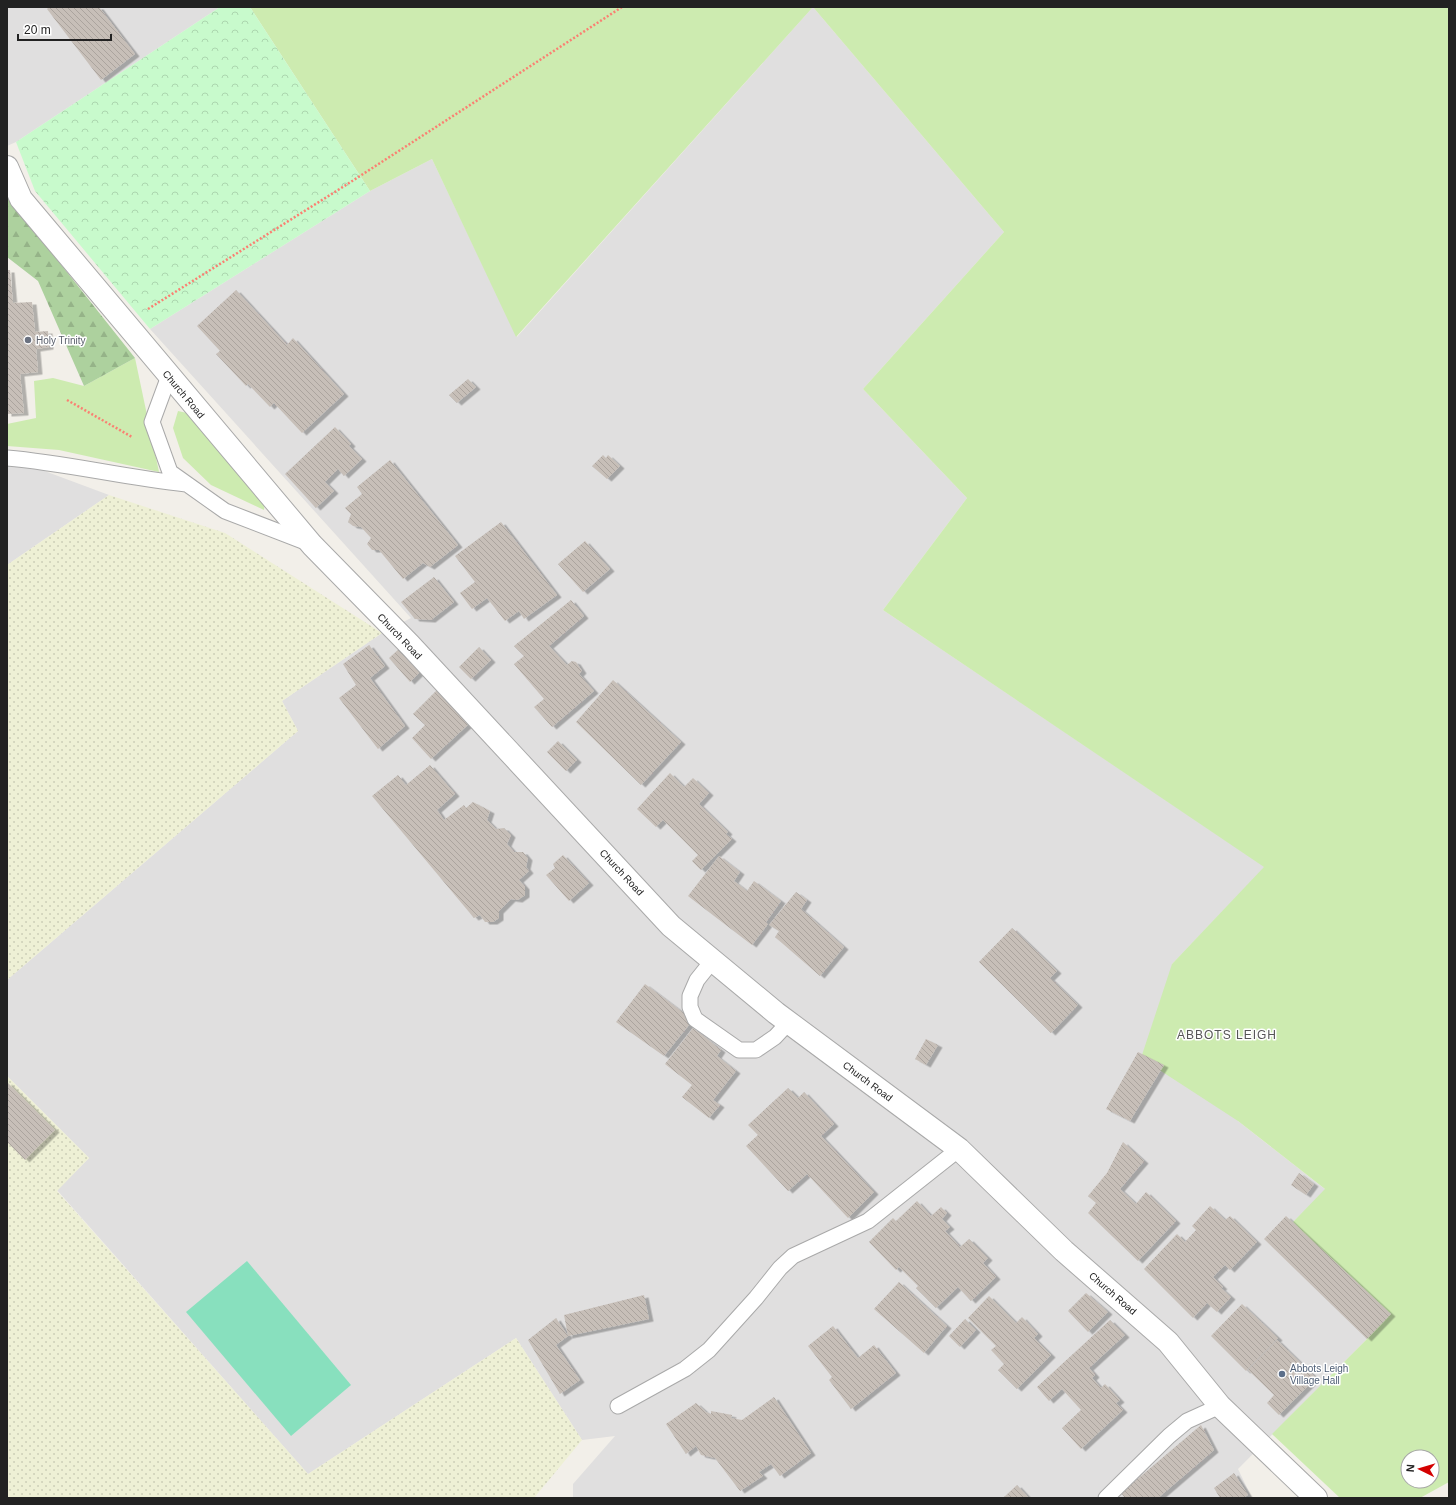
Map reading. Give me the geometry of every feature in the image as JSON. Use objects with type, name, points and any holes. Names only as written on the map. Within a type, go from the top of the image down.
[{"type":"street","name":"Church Road","points":[[7,167],[21,199],[312,545],[410,645],[671,926],[789,1022],[959,1149],[1064,1251],[1168,1342],[1220,1406],[1316,1498]]},
{"type":"lane","points":[[169,376],[152,422],[170,472],[225,512],[312,545]]},
{"type":"lane","points":[[7,458],[41,461],[141,480],[187,484]]},
{"type":"lane","points":[[713,960],[697,980],[690,996],[690,1007],[695,1019],[739,1050],[756,1050],[775,1037],[789,1022]]},
{"type":"lane","points":[[618,1406],[685,1369],[709,1350],[756,1298],[780,1268],[793,1256],[868,1221],[959,1149]]},
{"type":"lane","points":[[1106,1498],[1169,1436],[1187,1421],[1220,1406]]},
{"type":"path","points":[[125,324],[346,185],[622,7]]},
{"type":"path","points":[[67,400],[164,455]]},
{"type":"shaded area","points":[[7,7],[220,7],[16,142],[7,146]]},
{"type":"shaded area","points":[[813,7],[1004,232],[863,389],[967,498],[883,610],[1265,867],[1172,964],[1238,1121],[1326,1190],[1293,1222],[1301,1230],[1367,1339],[1238,1469],[1252,1498],[573,1498],[573,1484],[615,1436],[582,1440],[516,1338],[308,1474],[57,1190],[89,1158],[7,1076],[7,980],[298,731],[282,701],[382,633],[411,618],[150,329],[370,191],[432,159],[517,337]]},
{"type":"shaded area","points":[[7,457],[109,495],[7,565]]},
{"type":"green space","points":[[220,7],[250,7],[370,191],[150,329],[35,191],[16,142]]},
{"type":"green space","points":[[250,7],[813,7],[516,337],[432,159],[370,191]]},
{"type":"green space","points":[[813,7],[1449,7],[1449,1482],[1440,1487],[1440,1449],[1400,1449],[1400,1489],[1436,1489],[1420,1498],[1340,1498],[1272,1434],[1367,1339],[1301,1230],[1293,1222],[1325,1189],[1238,1121],[1141,1058],[1172,964],[1264,867],[883,610],[967,498],[863,389],[1004,232]]},
{"type":"green space","points":[[7,190],[13,204],[135,358],[84,386],[38,281],[7,257]]},
{"type":"green space","points":[[135,358],[159,472],[59,450],[7,446],[7,424],[36,418],[34,381],[53,378],[84,386]]},
{"type":"green space","points":[[178,411],[187,413],[265,500],[264,510],[211,485],[183,458],[173,428]]},
{"type":"green space","points":[[109,495],[225,533],[382,633],[282,701],[298,731],[7,980],[7,565]]},
{"type":"green space","points":[[7,1076],[89,1158],[57,1191],[308,1474],[516,1338],[582,1440],[534,1498],[7,1498]]},
{"type":"green space","points":[[247,1261],[351,1385],[291,1436],[186,1312]]},
{"type":"building","points":[[49,7],[99,7],[135,54],[101,80],[47,9]]},
{"type":"building","name":"Holy Trinity","points":[[7,270],[10,270],[13,303],[32,302],[35,332],[48,331],[49,347],[36,349],[38,372],[20,374],[24,413],[7,414]]},
{"type":"building","points":[[236,290],[287,345],[293,338],[344,394],[302,433],[274,403],[270,407],[248,384],[246,386],[216,354],[220,351],[197,326]]},
{"type":"building","points":[[468,379],[476,387],[457,403],[449,395]]},
{"type":"building","points":[[335,427],[351,444],[349,446],[362,459],[344,476],[338,469],[325,482],[334,491],[316,508],[285,474]]},
{"type":"building","points":[[603,455],[606,458],[608,455],[620,466],[607,479],[592,466]]},
{"type":"building","points":[[390,460],[458,545],[430,567],[423,563],[403,579],[379,550],[372,550],[367,544],[371,538],[361,527],[353,526],[348,522],[351,514],[345,508],[362,494],[357,487]]},
{"type":"building","points":[[501,522],[557,595],[524,619],[519,611],[505,621],[487,598],[472,609],[460,593],[475,582],[455,556]]},
{"type":"building","points":[[585,541],[610,569],[583,592],[558,564]]},
{"type":"building","points":[[434,577],[454,602],[431,620],[415,619],[401,602]]},
{"type":"building","points":[[571,600],[584,616],[549,646],[567,665],[572,661],[576,662],[582,671],[579,674],[594,691],[552,727],[534,707],[544,699],[514,664],[524,656],[514,646]]},
{"type":"building","points":[[369,645],[385,666],[370,678],[405,726],[378,749],[339,698],[356,685],[343,664]]},
{"type":"building","points":[[479,647],[491,660],[471,679],[459,667]]},
{"type":"building","points":[[400,648],[420,672],[410,682],[389,658]]},
{"type":"building","points":[[613,680],[681,742],[641,785],[576,722]]},
{"type":"building","points":[[439,688],[472,721],[431,759],[412,738],[425,725],[413,714]]},
{"type":"building","points":[[558,741],[577,760],[566,771],[547,752]]},
{"type":"building","points":[[430,765],[455,794],[437,810],[444,820],[464,805],[466,808],[473,802],[490,811],[487,820],[496,829],[504,828],[511,835],[507,844],[514,852],[523,852],[528,858],[526,867],[529,871],[519,880],[525,887],[525,895],[518,900],[511,899],[499,911],[499,918],[493,922],[485,922],[480,915],[474,918],[372,796],[398,775],[406,785]]},
{"type":"building","points":[[670,773],[684,787],[693,778],[709,793],[699,804],[728,832],[726,834],[732,839],[701,870],[692,861],[698,855],[663,820],[656,827],[637,809]]},
{"type":"building","points":[[563,855],[589,883],[569,901],[546,875],[555,868],[553,864]]},
{"type":"building","points":[[719,856],[740,872],[734,881],[747,891],[754,881],[781,901],[766,922],[768,924],[752,945],[688,896]]},
{"type":"building","points":[[796,892],[807,900],[801,909],[844,947],[820,976],[775,937],[779,931],[769,925]]},
{"type":"building","points":[[1012,928],[1057,971],[1050,978],[1078,1005],[1051,1033],[979,962]]},
{"type":"building","points":[[645,984],[693,1020],[664,1056],[616,1022]]},
{"type":"building","points":[[693,1028],[721,1050],[717,1056],[736,1071],[713,1100],[720,1105],[709,1118],[682,1097],[692,1085],[665,1064]]},
{"type":"building","points":[[926,1039],[938,1045],[926,1065],[915,1059]]},
{"type":"building","points":[[1138,1052],[1164,1065],[1130,1121],[1106,1109]]},
{"type":"building","points":[[7,1082],[55,1130],[25,1160],[7,1142]]},
{"type":"building","points":[[788,1088],[798,1098],[804,1092],[834,1124],[821,1136],[874,1192],[848,1218],[807,1174],[788,1191],[746,1146],[758,1135],[748,1125]]},
{"type":"building","points":[[1123,1142],[1144,1161],[1120,1189],[1136,1204],[1146,1192],[1176,1221],[1138,1261],[1088,1213],[1096,1203],[1088,1196],[1107,1173]]},
{"type":"building","points":[[1299,1173],[1314,1184],[1306,1195],[1291,1185]]},
{"type":"building","points":[[917,1201],[931,1216],[941,1207],[947,1213],[942,1219],[950,1227],[945,1231],[960,1247],[969,1239],[988,1258],[983,1263],[996,1277],[971,1301],[958,1287],[936,1308],[916,1288],[918,1286],[899,1267],[896,1270],[869,1242],[893,1218],[896,1221]]},
{"type":"building","points":[[1210,1206],[1225,1220],[1230,1216],[1257,1242],[1230,1270],[1225,1265],[1213,1277],[1223,1287],[1221,1288],[1231,1297],[1217,1312],[1207,1303],[1193,1318],[1144,1269],[1177,1234],[1185,1242],[1196,1230],[1192,1226]]},
{"type":"building","points":[[1286,1216],[1391,1314],[1367,1339],[1264,1239]]},
{"type":"building","points":[[899,1282],[947,1326],[924,1353],[874,1309]]},
{"type":"building","points":[[1086,1293],[1108,1312],[1088,1332],[1068,1311]]},
{"type":"building","points":[[644,1295],[649,1319],[568,1336],[564,1315]]},
{"type":"building","points":[[989,1296],[1016,1323],[1022,1317],[1038,1334],[1034,1338],[1051,1355],[1017,1389],[998,1370],[1004,1364],[991,1350],[996,1346],[968,1318]]},
{"type":"building","points":[[1242,1304],[1278,1338],[1246,1371],[1211,1336]]},
{"type":"building","points":[[556,1318],[568,1336],[556,1345],[580,1380],[560,1394],[528,1340]]},
{"type":"building","points":[[965,1319],[976,1330],[960,1347],[949,1336]]},
{"type":"building","points":[[1110,1320],[1125,1335],[1089,1368],[1095,1375],[1092,1378],[1101,1388],[1105,1384],[1120,1400],[1116,1403],[1123,1410],[1081,1449],[1062,1428],[1081,1410],[1062,1389],[1049,1401],[1037,1387]]},
{"type":"building","points":[[833,1326],[858,1358],[874,1345],[896,1373],[851,1409],[829,1380],[832,1377],[808,1346]]},
{"type":"building","name":"Abbots Leigh Village Hall","points":[[1277,1340],[1316,1378],[1279,1415],[1267,1403],[1274,1395],[1248,1370]]},
{"type":"building","points":[[774,1397],[811,1453],[780,1476],[771,1464],[759,1472],[763,1476],[740,1491],[715,1458],[701,1455],[696,1446],[686,1454],[666,1424],[696,1403],[706,1412],[711,1414],[711,1411],[732,1415],[731,1418],[742,1420]]},
{"type":"building","points":[[1201,1425],[1214,1450],[1158,1498],[1125,1498],[1121,1493]]},
{"type":"building","points":[[1234,1473],[1248,1495],[1243,1498],[1220,1498],[1214,1488]]},
{"type":"building","points":[[1017,1485],[1029,1498],[1004,1497]]},
{"type":"place","name":"Holy Trinity","points":[[28,340]]},
{"type":"place","name":"Abbots Leigh Village Hall","points":[[1282,1374]]},
{"type":"district","name":"ABBOTS LEIGH","points":[[1227,1035]]}]
